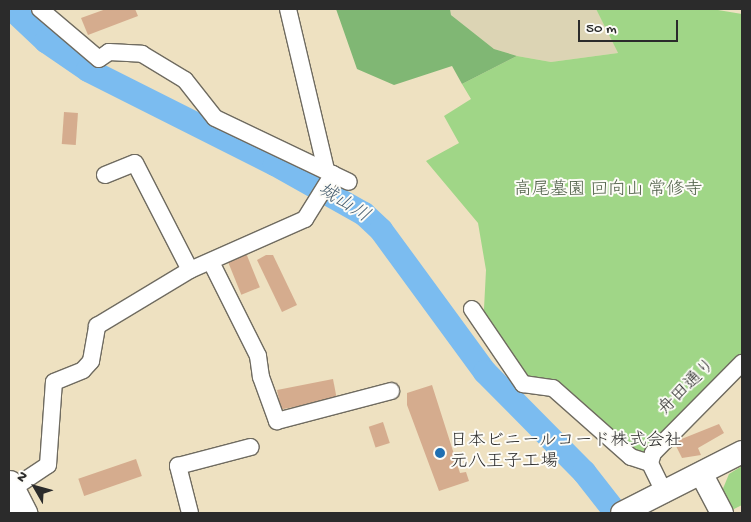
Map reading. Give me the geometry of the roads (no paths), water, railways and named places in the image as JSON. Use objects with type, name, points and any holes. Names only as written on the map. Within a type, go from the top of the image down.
[{"type":"main road","points":[[10,486],[24,513]]},
{"type":"street","points":[[40,9],[99,59],[110,52],[142,54],[185,80],[215,118],[349,182]]},
{"type":"street","points":[[10,486],[48,465],[54,382],[91,361],[97,326],[190,270],[305,219],[318,203],[330,174],[288,9]]},
{"type":"street","points":[[105,175],[135,163],[190,270]]},
{"type":"street","points":[[211,262],[258,356],[261,378],[278,421],[392,391]]},
{"type":"street","points":[[472,309],[523,384],[553,388],[631,457],[650,463],[665,494]]},
{"type":"street","name":"舟田通り","points":[[650,463],[658,447],[742,363]]},
{"type":"street","points":[[190,513],[178,466],[252,447]]},
{"type":"street","points":[[630,510],[702,475],[742,452]]},
{"type":"street","points":[[702,475],[722,513]]},
{"type":"waterway","name":"城山川","points":[[12,9],[46,41],[88,70],[275,164],[364,214],[381,230],[485,372],[584,472],[616,513]]},
{"type":"place","name":"日本ビニールコード株式会社 元八王子工場","points":[[440,453]]},
{"type":"park label","name":"高尾墓園 回向山 常修寺","points":[[608,191]]}]
